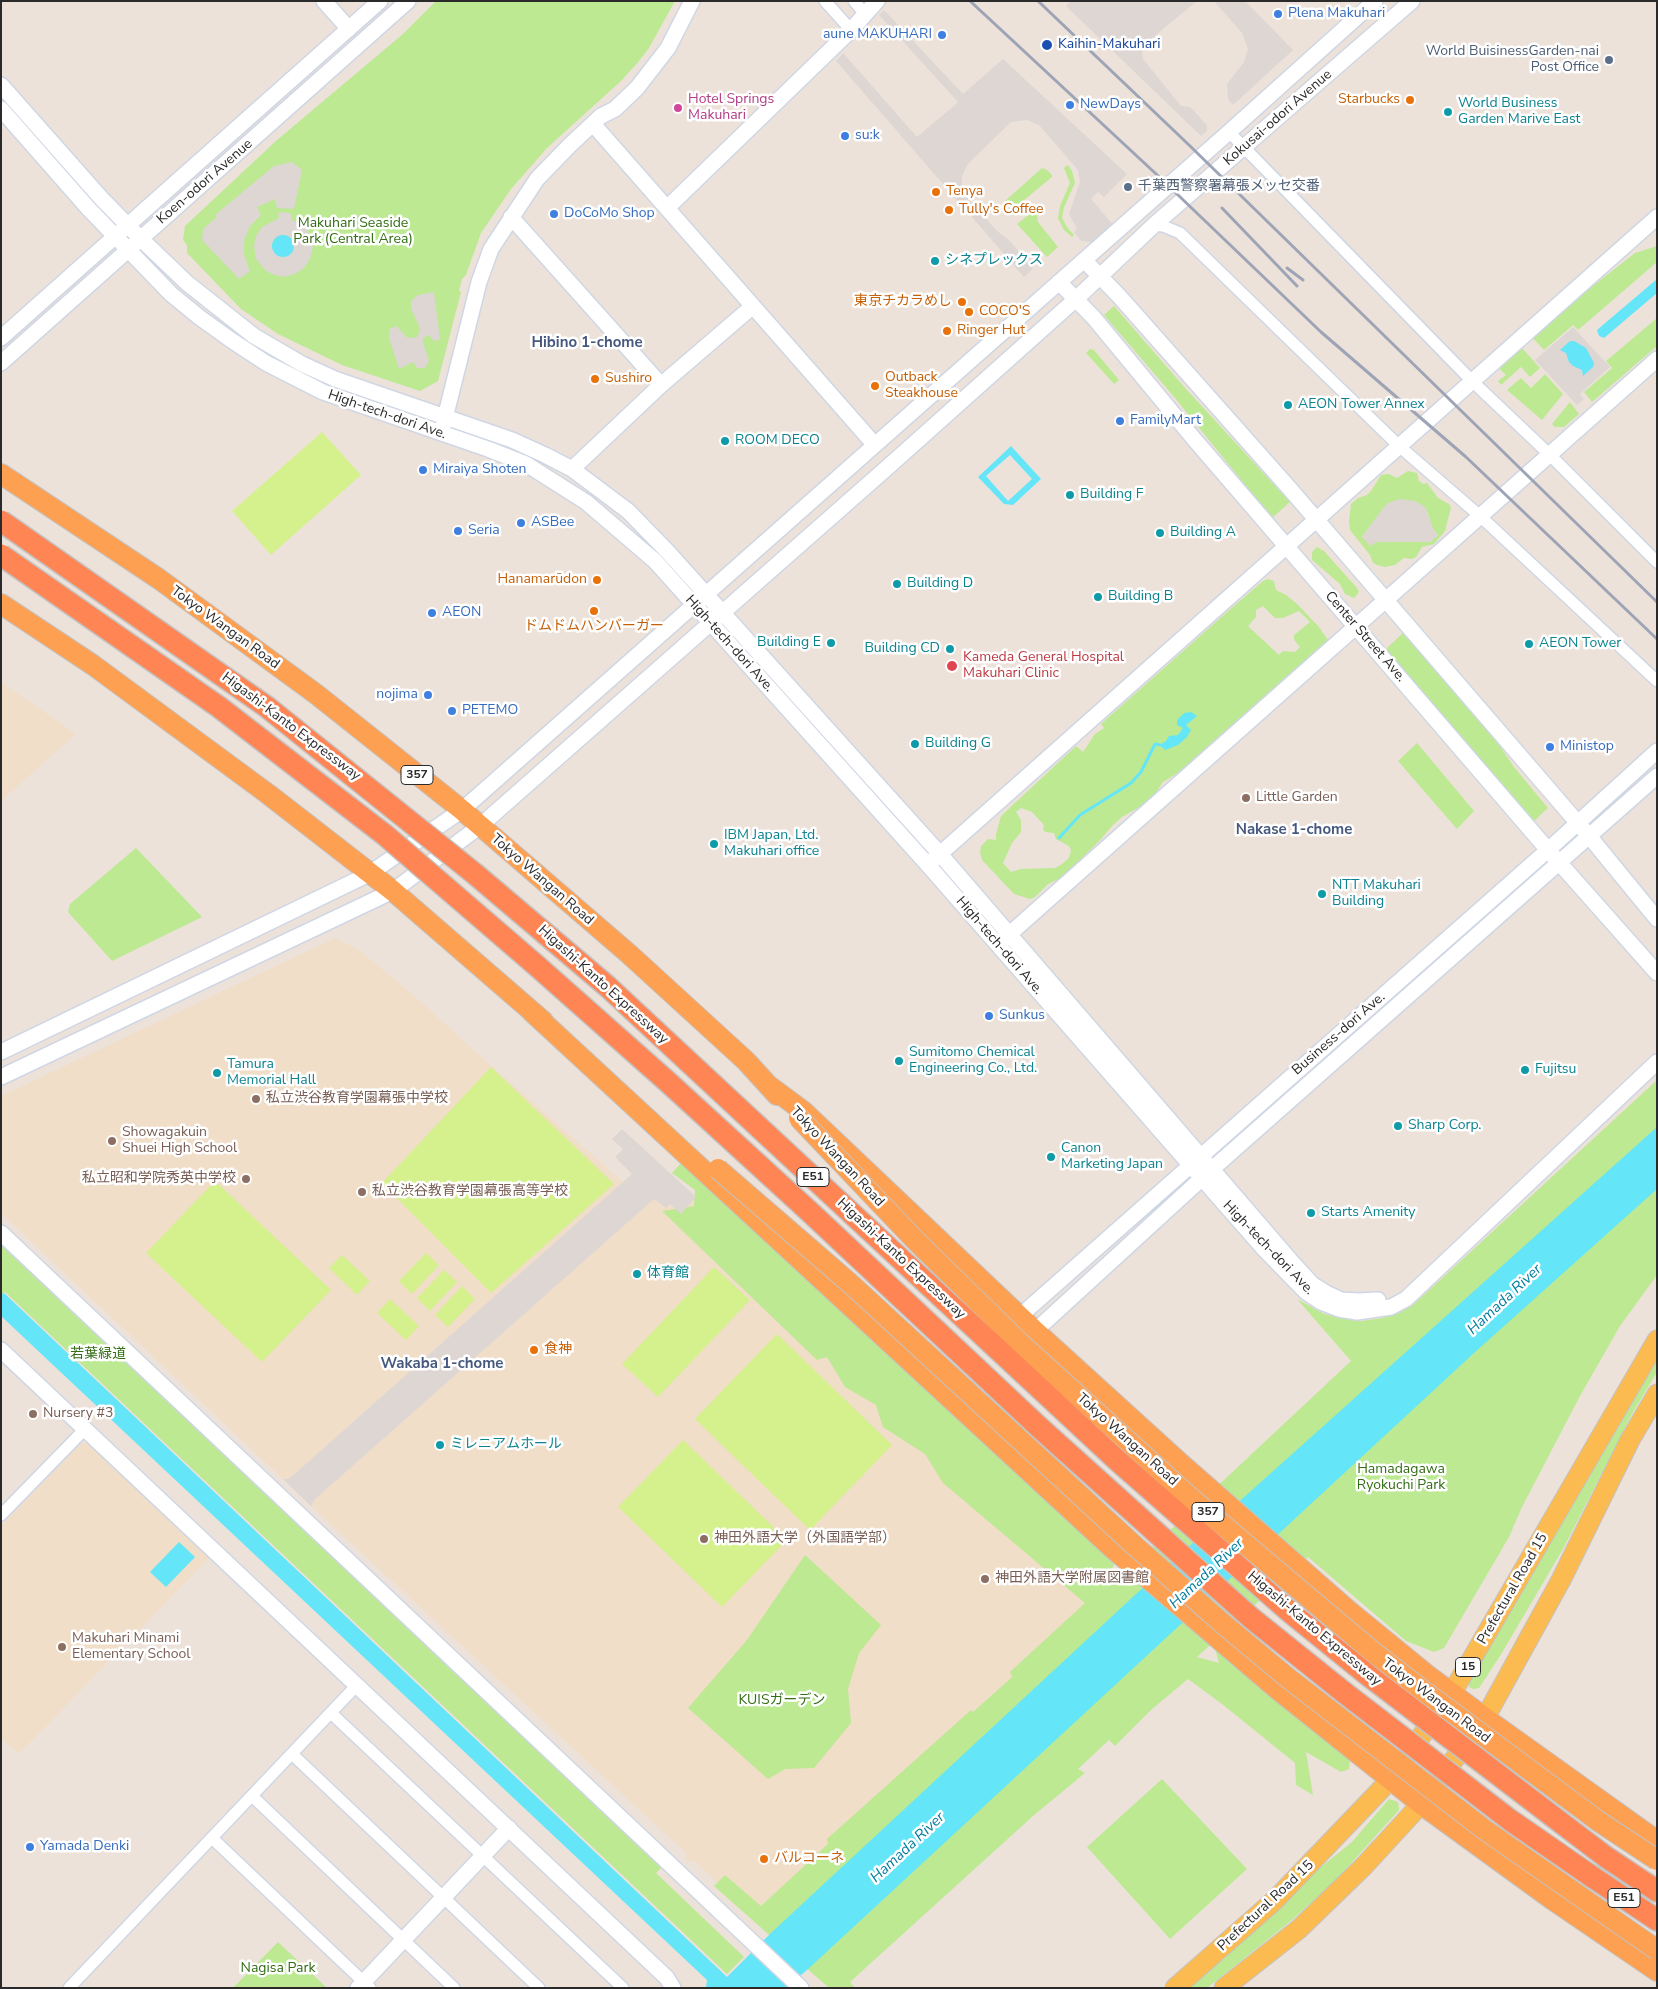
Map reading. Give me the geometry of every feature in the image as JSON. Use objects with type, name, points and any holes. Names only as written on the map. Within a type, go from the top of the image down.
[{"type":"highway","name":"Tokyo Wangan Road","points":[[1,474],[159,579],[316,694],[462,810],[629,954],[732,1048],[915,1240],[1028,1350],[1186,1494],[1373,1652],[1421,1690],[1598,1821],[1657,1860]]},
{"type":"highway","name":"Higashi-Kanto Expressway","points":[[1,521],[267,707],[475,874],[607,986],[1118,1461],[1290,1612],[1369,1676],[1538,1806],[1606,1857],[1657,1891]]},
{"type":"highway","name":"Higashi-Kanto Expressway","points":[[1,555],[219,707],[385,835],[669,1083],[811,1213],[1040,1428],[1250,1616],[1346,1694],[1510,1820],[1657,1920]]},
{"type":"highway","points":[[1,604],[93,665],[180,728],[392,891],[852,1285],[1135,1546],[1222,1623],[1296,1684],[1485,1830],[1657,1950]]},
{"type":"highway","points":[[532,1012],[1111,1547],[1277,1689],[1421,1804],[1553,1900],[1657,1971]]},
{"type":"highway","name":"357","points":[[768,1085],[804,1111],[1034,1331],[1180,1463],[1349,1611],[1485,1718],[1657,1841]]},
{"type":"main road","name":"Prefectural Road 15","points":[[1175,1988],[1275,1900],[1390,1780],[1452,1693],[1657,1340]]},
{"type":"main road","points":[[1224,1988],[1299,1929],[1363,1867],[1421,1804],[1485,1718],[1561,1580],[1630,1440],[1657,1394]]},
{"type":"street","points":[[324,1],[349,29]]},
{"type":"street","name":"Koen-odori Avenue","points":[[1,338],[380,1]]},
{"type":"street","name":"Koen-odori Avenue","points":[[1,363],[408,1]]},
{"type":"street","points":[[441,433],[479,282],[491,249],[537,178],[597,120],[609,103],[629,83],[660,44],[683,1]]},
{"type":"street","points":[[597,120],[615,109],[637,88],[675,35],[692,1]]},
{"type":"street","points":[[825,1],[851,30]]},
{"type":"street","points":[[854,1],[865,14]]},
{"type":"street","points":[[667,208],[851,30],[877,1]]},
{"type":"street","name":"Kokusai-odori Avenue","points":[[1,1052],[369,874],[462,810],[1229,132],[1374,1]]},
{"type":"street","name":"Kokusai-odori Avenue","points":[[1,1077],[392,891],[480,826],[1076,299],[1154,225],[1412,1]]},
{"type":"street","name":"High-tech-dori Ave.","points":[[1,85],[100,198],[141,239],[194,288],[254,336],[275,350],[335,379],[512,440],[572,469],[628,511],[722,612],[940,854],[1010,934],[1293,1280],[1321,1302],[1339,1309],[1357,1312],[1391,1306],[1406,1299],[1657,1062]]},
{"type":"street","name":"High-tech-dori Ave.","points":[[1,109],[129,250],[171,294],[199,317],[266,363],[322,392],[526,464],[586,502],[655,561],[1195,1161]]},
{"type":"street","points":[[597,120],[667,208],[874,444]]},
{"type":"street","points":[[1229,132],[1472,381],[1549,454],[1657,562]]},
{"type":"street","points":[[511,217],[662,385]]},
{"type":"street","points":[[928,865],[1657,217]]},
{"type":"street","points":[[1154,225],[1163,226],[1180,233],[1399,446],[1480,516],[1657,681]]},
{"type":"street","points":[[1084,260],[1101,276],[1316,519],[1589,836],[1657,920]]},
{"type":"street","name":"Center Street Ave.","points":[[1059,282],[1094,318],[1194,439],[1559,863],[1657,973]]},
{"type":"street","points":[[572,469],[662,385],[753,306]]},
{"type":"street","points":[[998,944],[1657,359]]},
{"type":"street","name":"Business-dori Ave.","points":[[1020,1316],[1548,850],[1657,751]]},
{"type":"street","name":"Business-dori Ave.","points":[[1034,1331],[1206,1174],[1657,776]]},
{"type":"street","points":[[1,1233],[801,1988]]},
{"type":"street","points":[[1,1350],[667,1978],[673,1988]]},
{"type":"street","points":[[1,1515],[85,1429]]},
{"type":"street","points":[[69,1988],[357,1685]]},
{"type":"street","points":[[331,1713],[623,1988]]},
{"type":"street","points":[[292,1754],[539,1988]]},
{"type":"street","points":[[252,1796],[454,1988]]},
{"type":"street","points":[[212,1838],[364,1986],[404,1940],[509,1828]]},
{"type":"shaded area","points":[[1071,1],[1197,1],[1145,44],[1142,53],[1143,59],[1181,106],[1190,107],[1207,125],[1207,131],[1201,136],[1066,6]]},
{"type":"shaded area","points":[[1214,1],[1245,1],[1293,50],[1233,105],[1228,99],[1227,84],[1244,62],[1248,49],[1242,33]]},
{"type":"shaded area","points":[[884,10],[963,94],[1003,59],[1127,174],[1104,197],[1098,192],[1091,199],[1114,226],[1098,240],[1091,242],[1081,241],[1074,232],[1077,229],[1069,214],[1080,182],[1078,170],[1039,125],[1027,120],[1011,122],[968,164],[962,176],[962,183],[964,194],[997,231],[1010,241],[1033,269],[1024,277],[836,61],[843,53],[917,137],[958,102],[879,15]]},
{"type":"shaded area","points":[[292,162],[302,170],[294,209],[277,208],[275,199],[257,207],[261,215],[250,226],[244,240],[244,255],[250,271],[239,279],[202,240],[203,229],[217,217],[215,215],[274,166]]},
{"type":"shaded area","points":[[278,213],[292,214],[291,219],[306,228],[313,247],[310,259],[303,269],[295,274],[283,277],[265,270],[256,259],[254,246],[256,236],[262,227],[279,218]],"holes":[[[281,235],[287,236],[292,240],[294,246],[292,253],[274,252],[272,244],[275,238]]]},
{"type":"shaded area","points":[[434,292],[440,340],[434,341],[429,335],[423,338],[429,361],[425,368],[417,368],[413,362],[399,369],[389,338],[389,329],[396,326],[408,338],[417,337],[420,331],[411,309],[411,301],[418,295]]},
{"type":"shaded area","points":[[1573,327],[1610,367],[1580,394],[1584,399],[1577,405],[1535,360]]},
{"type":"shaded area","points":[[1400,499],[1415,501],[1425,507],[1433,529],[1438,535],[1430,542],[1377,542],[1370,546],[1362,537],[1388,503]]},
{"type":"shaded area","points":[[1,682],[76,734],[1,801]]},
{"type":"shaded area","points":[[335,938],[358,949],[419,1000],[623,1182],[289,1479],[283,1479],[1,1213],[1,1096]]},
{"type":"shaded area","points":[[622,1129],[696,1197],[681,1214],[670,1204],[666,1208],[654,1199],[313,1501],[312,1507],[283,1479],[289,1479],[632,1174],[615,1157],[623,1149],[612,1139]]},
{"type":"shaded area","name":"神田外語大学（外国語学部）","points":[[696,1197],[1095,1571],[1123,1575],[761,1906],[725,1875],[717,1883],[693,1860],[690,1863],[685,1858],[687,1854],[312,1507],[313,1501],[654,1199],[665,1208],[670,1204]]},
{"type":"shaded area","name":"Makuhari Minami Elementary School","points":[[81,1443],[88,1444],[210,1557],[19,1754],[1,1738],[1,1526]]},
{"type":"green space","name":"Makuhari Seaside Park (Central Area)","points":[[436,1],[675,1],[649,48],[639,61],[621,81],[547,148],[511,189],[481,233],[466,275],[462,279],[459,291],[461,292],[438,381],[420,391],[342,365],[278,334],[241,309],[187,253],[187,245],[183,240],[185,226],[277,140],[403,34]]},
{"type":"green space","points":[[1068,165],[1072,171],[1075,183],[1064,207],[1062,218],[1074,235],[1072,237],[1064,230],[1058,218],[1060,206],[1070,183],[1064,168]]},
{"type":"green space","points":[[1042,168],[1047,170],[1052,177],[1012,210],[1005,201]]},
{"type":"green space","points":[[1036,209],[1038,222],[1058,247],[1047,257],[1017,224]]},
{"type":"green space","points":[[1657,246],[1657,262],[1578,330],[1573,325],[1544,350],[1530,335],[1635,253]]},
{"type":"green space","points":[[1114,306],[1186,389],[1290,502],[1272,518],[1175,398],[1104,315]]},
{"type":"green space","points":[[1657,318],[1657,346],[1592,402],[1584,392],[1612,368],[1606,361]]},
{"type":"green space","points":[[1522,348],[1540,368],[1530,377],[1521,367],[1501,385],[1498,381],[1506,375],[1499,368]]},
{"type":"green space","points":[[1090,349],[1094,350],[1119,380],[1114,384],[1086,353]]},
{"type":"green space","points":[[1545,374],[1563,394],[1542,420],[1507,390],[1521,378],[1531,388]]},
{"type":"green space","points":[[1570,402],[1579,414],[1564,427],[1555,427],[1552,424]]},
{"type":"green space","points":[[322,432],[361,475],[271,555],[232,511]]},
{"type":"green space","points":[[1408,471],[1417,473],[1419,481],[1423,484],[1427,483],[1438,498],[1449,504],[1451,508],[1445,531],[1434,544],[1422,547],[1416,557],[1412,559],[1404,558],[1395,565],[1385,567],[1373,563],[1370,555],[1350,530],[1351,504],[1358,498],[1367,495],[1381,475],[1389,474],[1397,478]],"holes":[[[1388,503],[1427,511],[1433,529],[1438,535],[1430,542],[1377,542],[1362,537]]]},
{"type":"green space","points":[[1317,547],[1324,551],[1357,588],[1359,592],[1354,598],[1345,594],[1340,584],[1312,560],[1312,552]]},
{"type":"green space","points":[[1268,579],[1274,581],[1276,590],[1297,604],[1319,627],[1328,640],[1186,768],[1163,782],[1150,801],[1122,817],[1063,877],[1048,884],[1035,897],[1030,899],[1014,894],[982,860],[980,852],[981,846],[988,839],[996,840],[1001,816],[1076,746],[1083,752],[1095,734],[1104,728],[1101,724],[1263,581]],"holes":[[[1263,606],[1275,618],[1283,618],[1299,611],[1310,622],[1294,635],[1294,640],[1300,647],[1295,652],[1283,651],[1279,655],[1248,626],[1256,617],[1256,610]],[[1021,808],[1032,812],[1044,825],[1043,829],[1045,832],[1054,833],[1056,839],[1069,846],[1071,850],[1069,858],[1062,864],[1055,868],[1021,869],[1011,872],[1003,863],[1012,843],[1021,832],[1021,820],[1016,812]]]},
{"type":"green space","points":[[1403,633],[1491,733],[1514,767],[1548,808],[1533,822],[1385,650]]},
{"type":"green space","points":[[1417,743],[1474,811],[1457,829],[1398,761]]},
{"type":"green space","points":[[136,848],[202,917],[112,961],[68,912],[70,904]]},
{"type":"green space","points":[[491,1067],[614,1184],[491,1293],[382,1183]]},
{"type":"green space","name":"Hamadagawa Ryokuchi Park","points":[[1657,1080],[1657,1275],[1620,1326],[1580,1396],[1522,1507],[1509,1537],[1444,1648],[1434,1652],[1406,1641],[1308,1557],[1197,1657],[1219,1663],[1214,1645],[1350,1760],[1349,1769],[1341,1772],[1306,1752],[1313,1795],[1296,1785],[1295,1763],[1188,1679],[1151,1710],[1115,1746],[1109,1740],[1078,1769],[1085,1773],[1033,1816],[850,1982],[855,1988],[829,1988],[714,1886],[725,1875],[761,1906],[828,1844],[827,1839],[971,1710],[973,1712],[1012,1677],[1010,1672],[1085,1603],[943,1483],[925,1454],[883,1427],[876,1405],[845,1387],[827,1357],[817,1360],[662,1211],[694,1206],[695,1190],[672,1173],[682,1162],[1117,1560],[1110,1572],[1115,1582],[1351,1361],[1297,1299],[1324,1314],[1361,1321],[1399,1313],[1413,1305]]},
{"type":"green space","points":[[215,1181],[331,1290],[262,1362],[146,1253]]},
{"type":"green space","name":"若葉緑道","points":[[1,1240],[663,1866],[656,1873],[744,1957],[727,1974],[5,1292],[1,1295]]},
{"type":"green space","points":[[426,1253],[439,1265],[412,1294],[399,1281]]},
{"type":"green space","points":[[342,1255],[370,1281],[357,1295],[329,1268]]},
{"type":"green space","points":[[714,1267],[750,1300],[658,1397],[622,1364]]},
{"type":"green space","points":[[444,1270],[457,1282],[430,1311],[417,1298]]},
{"type":"green space","points":[[462,1286],[475,1299],[448,1327],[435,1315]]},
{"type":"green space","points":[[390,1299],[419,1326],[406,1340],[377,1313]]},
{"type":"green space","points":[[777,1334],[892,1445],[810,1530],[695,1419]]},
{"type":"green space","points":[[1657,1359],[1657,1372],[1632,1414],[1563,1549],[1479,1688],[1473,1689],[1469,1687],[1469,1682]]},
{"type":"green space","points":[[683,1440],[787,1540],[722,1607],[618,1507]]},
{"type":"green space","name":"KUISガーデン","points":[[805,1555],[881,1625],[859,1653],[848,1689],[851,1723],[814,1768],[785,1769],[768,1779],[688,1708],[747,1640]]},
{"type":"green space","points":[[1162,1779],[1247,1869],[1170,1939],[1087,1847]]},
{"type":"green space","points":[[1389,1799],[1398,1802],[1399,1810],[1336,1880],[1292,1920],[1207,1988],[1189,1988],[1224,1959],[1311,1875],[1352,1842]]},
{"type":"green space","name":"Nagisa Park","points":[[278,1942],[327,1988],[233,1988]]},
{"type":"water","points":[[283,235],[291,238],[294,246],[291,254],[283,257],[275,254],[272,246],[275,238]]},
{"type":"water","points":[[1657,279],[1657,293],[1604,338],[1599,336],[1597,330]]},
{"type":"water","points":[[1570,341],[1574,341],[1586,348],[1594,363],[1593,367],[1583,376],[1582,370],[1573,366],[1569,362],[1566,353],[1560,350]]},
{"type":"water","points":[[1011,446],[1041,479],[1013,505],[1004,504],[978,477]],"holes":[[[1010,455],[1032,479],[1008,501],[986,476]]]},
{"type":"water","points":[[1191,712],[1197,716],[1186,725],[1191,730],[1187,737],[1178,745],[1165,750],[1160,745],[1169,736],[1178,735],[1183,728],[1177,725],[1177,720],[1184,713]]},
{"type":"water","name":"Hamada River","points":[[1657,1127],[1657,1189],[1474,1353],[786,1988],[706,1988],[707,1980],[1,1316],[1,1295],[4,1293],[727,1977],[772,1932],[1136,1594]]},
{"type":"water","points":[[179,1542],[195,1557],[166,1587],[150,1572]]},
{"type":"waterway","points":[[1059,838],[1080,815],[1131,783],[1141,772],[1155,744],[1160,745]]},
{"type":"railway","points":[[970,1],[1154,172],[1321,332],[1466,457],[1657,639]]},
{"type":"railway","points":[[1038,1],[1189,145],[1657,602]]},
{"type":"railway","points":[[1222,208],[1297,286]]},
{"type":"railway","points":[[1287,268],[1303,280]]},
{"type":"place","name":"Plena Makuhari","points":[[1278,14]]},
{"type":"place","name":"aune MAKUHARI","points":[[942,35]]},
{"type":"place","name":"Kaihin-Makuhari","points":[[1047,45]]},
{"type":"place","name":"World BuisinessGarden-nai Post Office","points":[[1609,60]]},
{"type":"place","name":"Starbucks","points":[[1410,100]]},
{"type":"place","name":"NewDays","points":[[1070,105]]},
{"type":"place","name":"Hotel Springs Makuhari","points":[[678,108]]},
{"type":"place","name":"World Business Garden Marive East","points":[[1448,112]]},
{"type":"place","name":"su:k","points":[[845,136]]},
{"type":"place","name":"千葉西警察署幕張メッセ交番","points":[[1128,187]]},
{"type":"place","name":"Tenya","points":[[936,192]]},
{"type":"place","name":"Tully's Coffee","points":[[949,210]]},
{"type":"place","name":"DoCoMo Shop","points":[[554,214]]},
{"type":"place","name":"シネプレックス","points":[[935,261]]},
{"type":"place","name":"東京チカラめし","points":[[962,302]]},
{"type":"place","name":"COCO'S","points":[[969,312]]},
{"type":"place","name":"Ringer Hut","points":[[947,331]]},
{"type":"place","name":"Sushiro","points":[[595,379]]},
{"type":"place","name":"Outback Steakhouse","points":[[875,386]]},
{"type":"place","name":"AEON Tower Annex","points":[[1288,405]]},
{"type":"place","name":"FamilyMart","points":[[1120,421]]},
{"type":"place","name":"ROOM DECO","points":[[725,441]]},
{"type":"place","name":"Miraiya Shoten","points":[[423,470]]},
{"type":"place","name":"Building F","points":[[1070,495]]},
{"type":"place","name":"ASBee","points":[[521,523]]},
{"type":"place","name":"Seria","points":[[458,531]]},
{"type":"place","name":"Building A","points":[[1160,533]]},
{"type":"place","name":"Hanamarūdon","points":[[597,580]]},
{"type":"place","name":"Building D","points":[[897,584]]},
{"type":"place","name":"Building B","points":[[1098,597]]},
{"type":"place","name":"ドムドムハンバーガー","points":[[594,611]]},
{"type":"place","name":"AEON","points":[[432,613]]},
{"type":"place","name":"Building E","points":[[831,643]]},
{"type":"place","name":"AEON Tower","points":[[1529,644]]},
{"type":"place","name":"Building CD","points":[[950,649]]},
{"type":"place","name":"Kameda General Hospital Makuhari Clinic","points":[[952,666]]},
{"type":"place","name":"nojima","points":[[428,695]]},
{"type":"place","name":"PETEMO","points":[[452,711]]},
{"type":"place","name":"Building G","points":[[915,744]]},
{"type":"place","name":"Ministop","points":[[1550,747]]},
{"type":"place","name":"Little Garden","points":[[1246,798]]},
{"type":"place","name":"IBM Japan, Ltd. Makuhari office","points":[[714,844]]},
{"type":"place","name":"NTT Makuhari Building","points":[[1322,894]]},
{"type":"place","name":"Sunkus","points":[[989,1016]]},
{"type":"place","name":"Sumitomo Chemical Engineering Co., Ltd.","points":[[899,1061]]},
{"type":"place","name":"Fujitsu","points":[[1525,1070]]},
{"type":"place","name":"Tamura Memorial Hall","points":[[217,1073]]},
{"type":"place","name":"私立渋谷教育学園幕張中学校","points":[[256,1099]]},
{"type":"place","name":"Sharp Corp.","points":[[1398,1126]]},
{"type":"place","name":"Showagakuin Shuei High School","points":[[112,1141]]},
{"type":"place","name":"Canon Marketing Japan","points":[[1051,1157]]},
{"type":"place","name":"私立昭和学院秀英中学校","points":[[246,1179]]},
{"type":"place","name":"私立渋谷教育学園幕張高等学校","points":[[362,1192]]},
{"type":"place","name":"Starts Amenity","points":[[1311,1213]]},
{"type":"place","name":"体育館","points":[[637,1274]]},
{"type":"place","name":"食神","points":[[534,1350]]},
{"type":"place","name":"Nursery #3","points":[[33,1414]]},
{"type":"place","name":"ミレニアムホール","points":[[440,1445]]},
{"type":"place","name":"神田外語大学（外国語学部）","points":[[704,1539]]},
{"type":"place","name":"神田外語大学附属図書館","points":[[985,1579]]},
{"type":"place","name":"Makuhari Minami Elementary School","points":[[62,1647]]},
{"type":"place","name":"Yamada Denki","points":[[30,1847]]},
{"type":"place","name":"バルコーネ","points":[[764,1859]]},
{"type":"district","name":"Hibino 1-chome","points":[[587,343]]},
{"type":"district","name":"Nakase 1-chome","points":[[1294,830]]},
{"type":"district","name":"Wakaba 1-chome","points":[[442,1364]]}]
